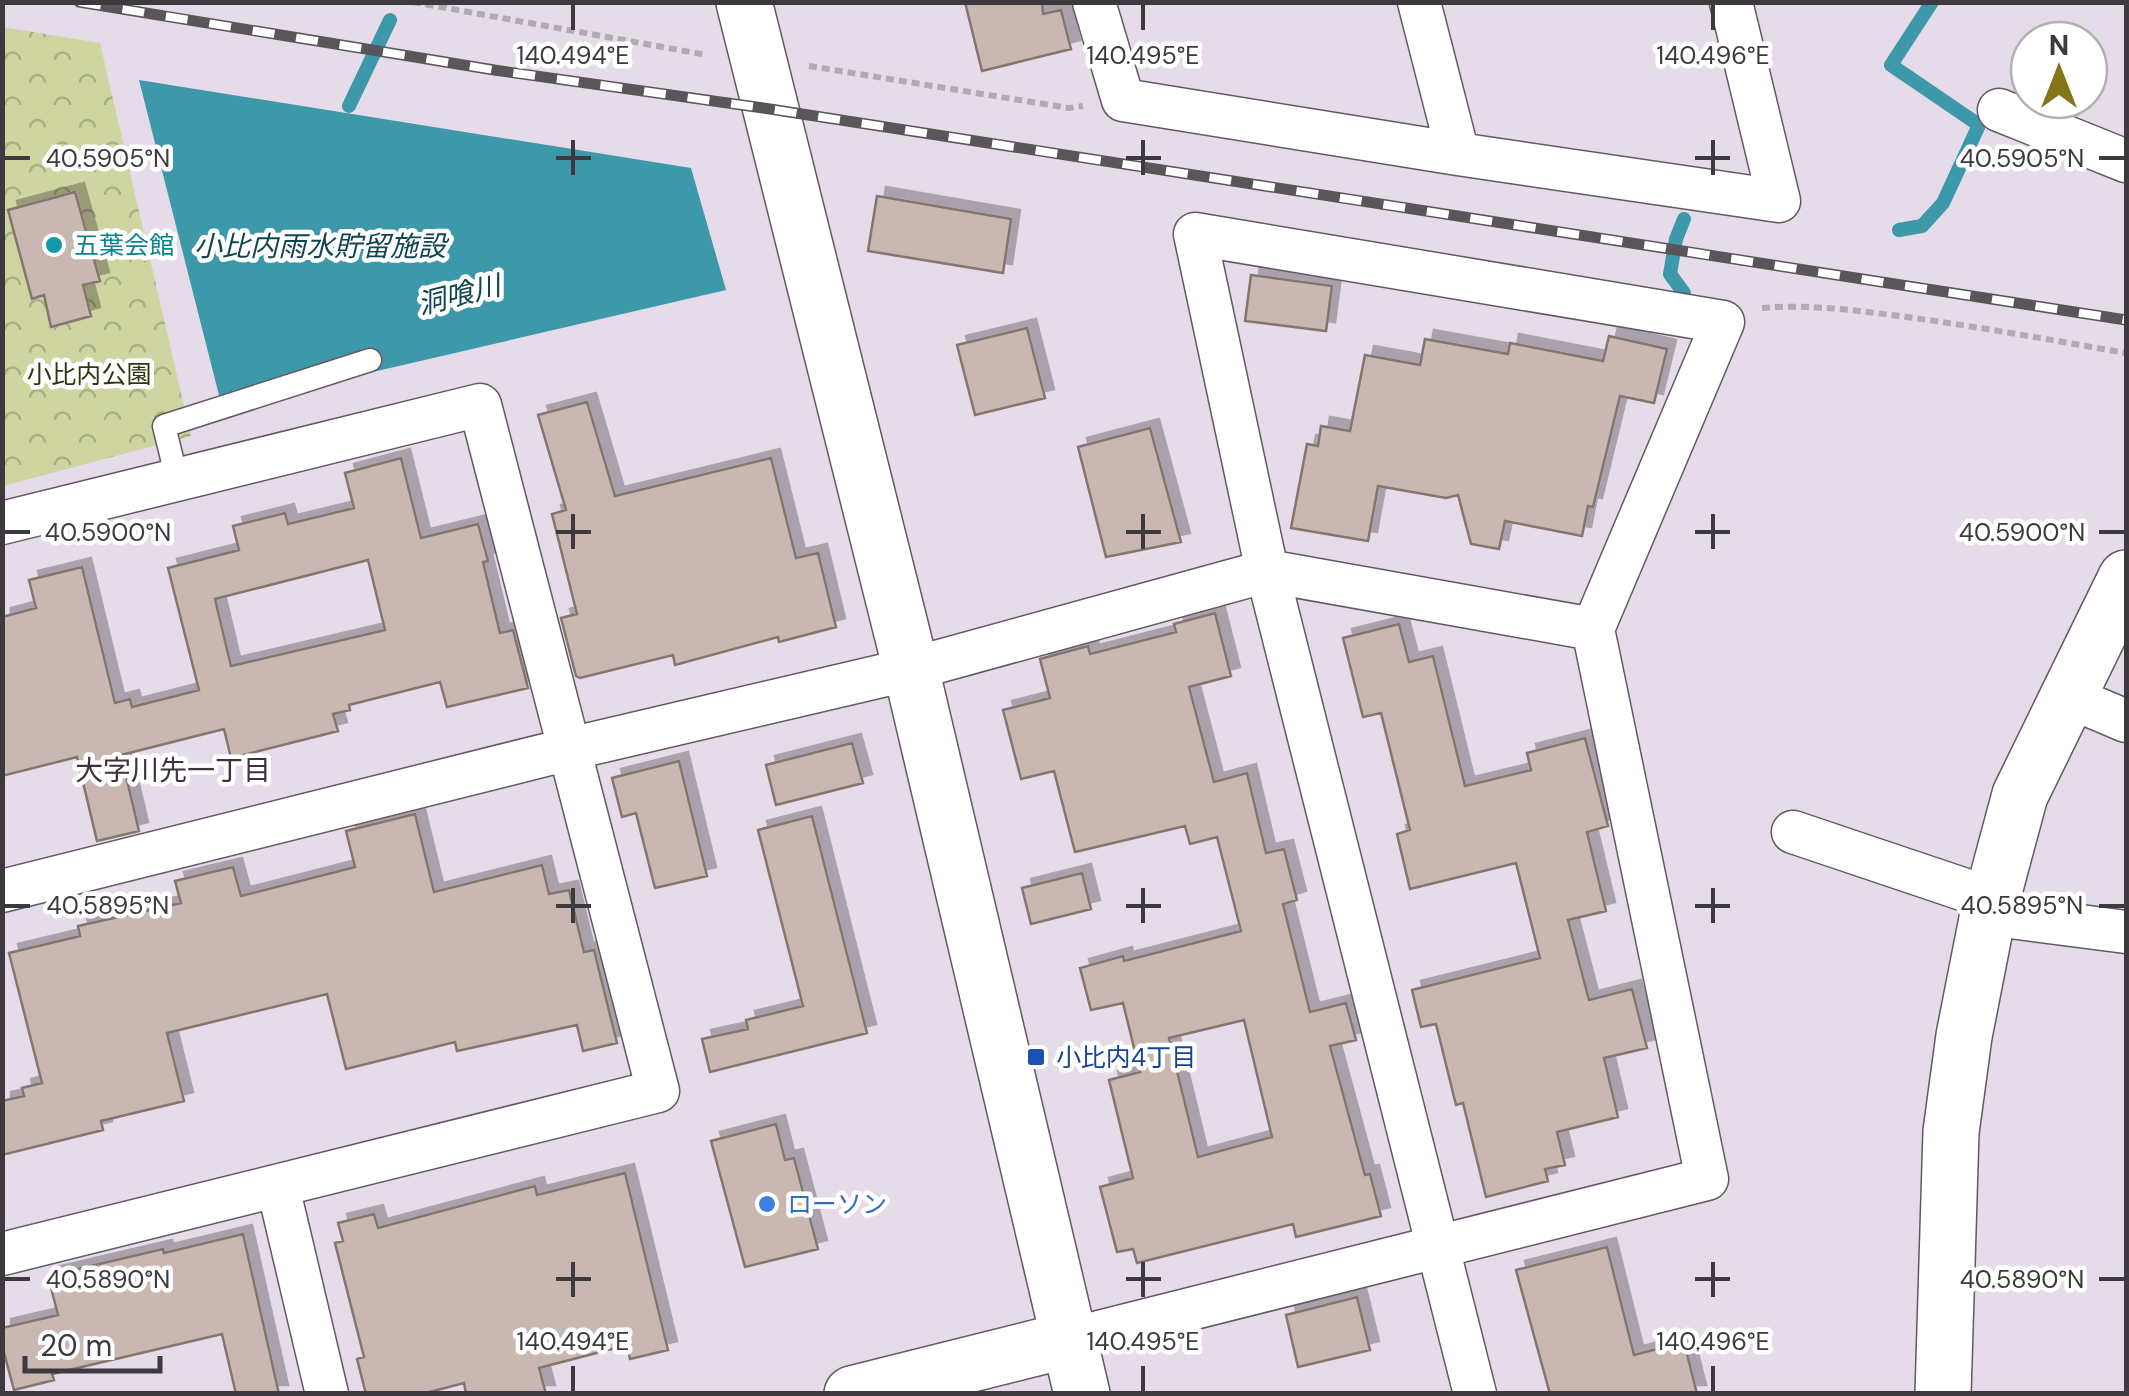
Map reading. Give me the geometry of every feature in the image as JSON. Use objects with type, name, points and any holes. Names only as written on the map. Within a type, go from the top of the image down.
[{"type":"street","points":[[744,2],[911,668],[1082,1394]]},
{"type":"street","points":[[1094,2],[1122,100],[1779,201],[1731,2]]},
{"type":"street","points":[[1419,2],[1458,154]]},
{"type":"street","points":[[1999,110],[2126,161]]},
{"type":"street","points":[[852,1394],[1438,1244],[1707,1179],[1593,629],[1723,322],[1196,234],[1267,572],[1438,1244],[1475,1394]]},
{"type":"street","points":[[2,523],[480,405],[658,1091],[2,1254]]},
{"type":"street","points":[[2,892],[569,748],[911,668],[1267,572],[1593,629]]},
{"type":"street","points":[[1943,1394],[1950,1132],[1990,906],[2020,795],[2126,578]]},
{"type":"street","points":[[2067,696],[2126,721]]},
{"type":"street","points":[[1793,832],[1990,906],[2126,932]]},
{"type":"street","points":[[278,1187],[326,1394]]},
{"type":"lane","points":[[177,480],[164,426],[370,360]]},
{"type":"path","points":[[413,2],[706,55],[757,56],[1069,108],[1122,100]]},
{"type":"path","points":[[1723,322],[1762,308],[1802,306],[1954,323],[2126,354]]},
{"type":"green space","name":"小比内公園","points":[[3,27],[100,43],[191,436],[3,486]]},
{"type":"water","name":"小比内雨水貯留施設","points":[[139,80],[691,168],[726,290],[222,407]]},
{"type":"building","points":[[965,2],[1042,2],[1043,14],[1061,10],[1071,49],[982,71]]},
{"type":"building","name":"五葉会館","points":[[75,192],[100,281],[83,285],[91,316],[51,327],[44,295],[32,299],[8,210]]},
{"type":"building","points":[[877,196],[1011,219],[1003,273],[868,251]]},
{"type":"building","points":[[1251,275],[1332,286],[1326,331],[1245,321]]},
{"type":"building","points":[[1027,328],[1045,398],[975,415],[957,345]]},
{"type":"building","points":[[1609,336],[1667,349],[1654,403],[1620,396],[1593,507],[1588,506],[1582,536],[1505,521],[1499,549],[1471,544],[1458,495],[1446,498],[1378,486],[1368,541],[1291,528],[1307,444],[1318,446],[1321,426],[1350,431],[1365,355],[1420,365],[1425,339],[1508,354],[1510,343],[1603,361]]},
{"type":"building","points":[[587,402],[615,496],[771,458],[796,558],[818,553],[836,627],[779,642],[778,637],[675,665],[673,655],[576,676],[561,618],[577,614],[552,514],[566,510],[538,415]]},
{"type":"building","points":[[1150,428],[1181,542],[1106,557],[1078,447]]},
{"type":"building","points":[[401,458],[421,538],[478,524],[500,633],[513,630],[528,688],[447,707],[440,682],[349,705],[350,710],[333,714],[338,731],[231,758],[224,729],[121,755],[139,831],[97,841],[77,757],[2,776],[2,617],[36,608],[29,580],[82,567],[115,703],[130,699],[132,707],[199,690],[168,568],[239,550],[233,526],[285,513],[288,524],[354,508],[345,473]],"holes":[[[368,560],[385,630],[231,666],[215,599]]]},
{"type":"building","points":[[1215,613],[1231,676],[1189,687],[1214,782],[1247,773],[1266,853],[1284,849],[1297,900],[1283,904],[1310,1012],[1346,1003],[1356,1040],[1330,1046],[1365,1175],[1370,1174],[1381,1216],[1296,1237],[1293,1224],[1137,1263],[1133,1249],[1117,1252],[1100,1187],[1133,1178],[1109,1080],[1140,1072],[1123,1003],[1091,1010],[1080,968],[1123,956],[1124,961],[1241,931],[1217,837],[1190,844],[1185,826],[1075,852],[1054,771],[1021,779],[1003,710],[1050,698],[1040,659],[1088,646],[1090,654],[1176,632],[1174,624]],"holes":[[[1244,1020],[1272,1137],[1198,1157],[1169,1038]]]},
{"type":"building","points":[[1399,624],[1409,662],[1433,656],[1465,786],[1531,770],[1527,753],[1585,738],[1608,826],[1587,832],[1606,911],[1568,920],[1589,1000],[1632,989],[1647,1048],[1604,1058],[1618,1117],[1557,1132],[1565,1165],[1545,1169],[1548,1181],[1486,1197],[1463,1103],[1456,1105],[1436,1024],[1421,1027],[1412,990],[1540,958],[1516,863],[1410,889],[1397,834],[1410,830],[1381,713],[1363,717],[1343,638]]},
{"type":"building","points":[[852,743],[863,783],[776,805],[766,765]]},
{"type":"building","points":[[679,761],[707,876],[655,888],[636,813],[622,817],[612,778]]},
{"type":"building","points":[[415,814],[434,892],[542,865],[549,894],[569,890],[584,952],[594,950],[617,1043],[583,1051],[577,1025],[457,1051],[455,1042],[346,1069],[327,994],[167,1033],[184,1101],[101,1121],[103,1130],[2,1155],[2,1101],[24,1096],[22,1088],[42,1083],[9,953],[80,936],[78,926],[181,903],[175,881],[233,867],[241,896],[355,867],[346,831]]},
{"type":"building","points":[[812,816],[867,1033],[710,1072],[702,1039],[748,1029],[746,1020],[803,1006],[758,830]]},
{"type":"building","points":[[1082,873],[1091,909],[1031,924],[1022,888]]},
{"type":"building","name":"ローソン","points":[[776,1124],[785,1160],[794,1158],[818,1249],[745,1267],[711,1141]]},
{"type":"building","points":[[625,1173],[668,1350],[630,1359],[627,1345],[539,1368],[546,1394],[466,1394],[464,1383],[422,1394],[366,1394],[357,1359],[364,1357],[335,1243],[343,1241],[338,1223],[374,1214],[378,1228],[535,1186],[537,1195]]},
{"type":"building","points":[[243,1234],[279,1394],[236,1394],[222,1334],[52,1374],[54,1380],[14,1390],[2,1345],[2,1328],[58,1315],[48,1276]]},
{"type":"building","points":[[1607,1247],[1634,1355],[1684,1342],[1697,1394],[1550,1394],[1516,1270]]},
{"type":"building","points":[[1357,1297],[1370,1350],[1298,1367],[1286,1315]]},
{"type":"waterway","points":[[1899,230],[1922,226],[1943,203],[1979,125],[1891,65],[1932,2]]},
{"type":"waterway","points":[[349,106],[390,20]]},
{"type":"waterway","points":[[1684,219],[1670,274],[1684,293]]},
{"type":"railway","points":[[79,2],[494,70],[770,109],[2126,320]]},
{"type":"place","name":"五葉会館","points":[[54,245]]},
{"type":"place","name":"小比内4丁目","points":[[1036,1057]]},
{"type":"place","name":"ローソン","points":[[767,1204]]},
{"type":"district","name":"大字川先一丁目","points":[[173,770]]},
{"type":"water label","name":"洞喰川","points":[[459,295]]}]
